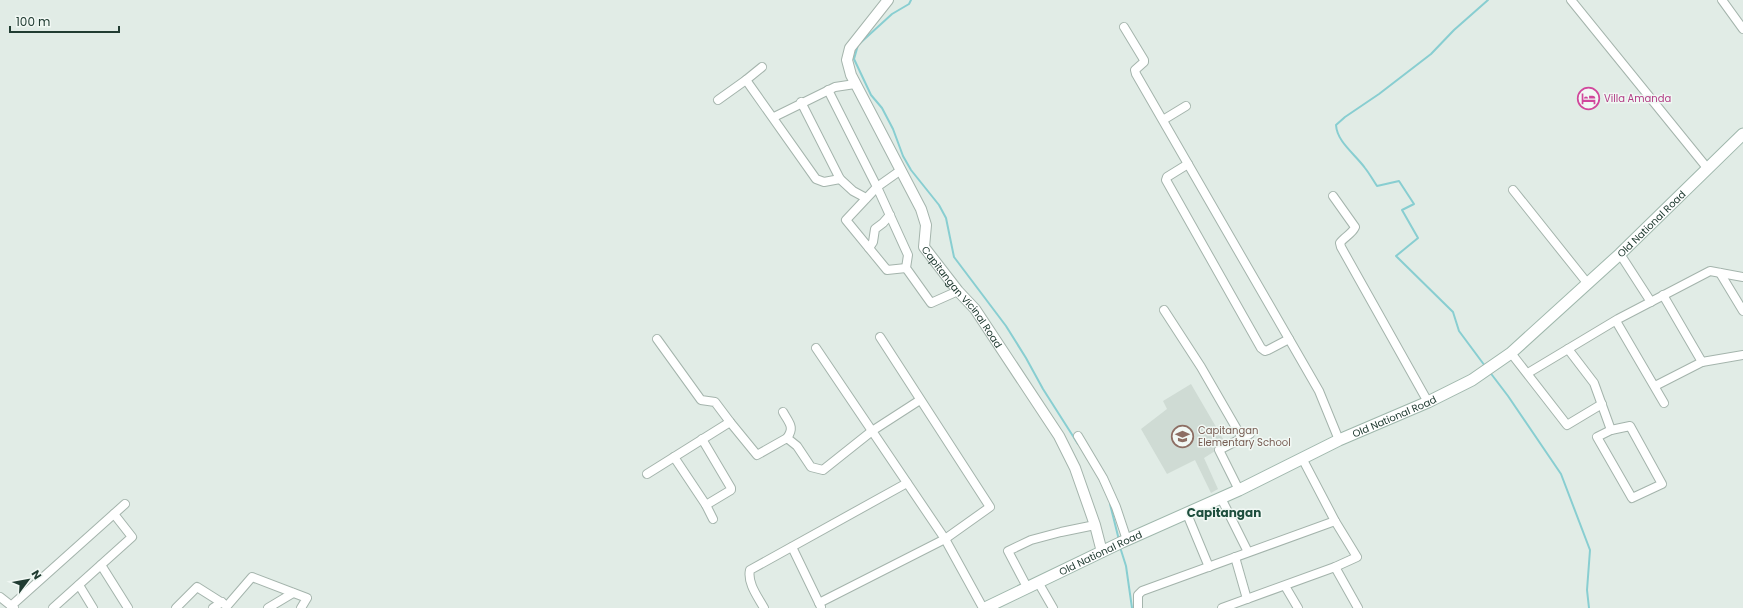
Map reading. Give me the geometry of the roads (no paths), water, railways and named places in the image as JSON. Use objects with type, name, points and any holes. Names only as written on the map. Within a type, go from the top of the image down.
[{"type":"main road","name":"Old National Road","points":[[984,608],[1121,543],[1239,490],[1339,440],[1428,402],[1472,380],[1511,353],[1588,284],[1743,134]]},
{"type":"street","name":"Capitangan Vicinal Road","points":[[888,0],[850,48],[847,60],[851,75],[921,209],[926,225],[924,247],[958,291],[975,310],[1059,436],[1075,468],[1095,525],[1102,552]]},
{"type":"street","points":[[1571,0],[1708,169]]},
{"type":"street","points":[[1722,0],[1743,29]]},
{"type":"street","points":[[1124,27],[1144,60],[1144,62],[1135,70],[1136,74],[1319,391],[1339,440]]},
{"type":"street","points":[[718,100],[762,67]]},
{"type":"street","points":[[746,80],[774,117],[816,179],[824,182],[840,178]]},
{"type":"street","points":[[774,117],[801,102],[835,87],[855,84]]},
{"type":"street","points":[[828,90],[877,187],[908,255],[906,268],[931,303],[958,291]]},
{"type":"street","points":[[801,102],[840,178],[853,192],[866,198]]},
{"type":"street","points":[[1163,120],[1186,106]]},
{"type":"street","points":[[1188,164],[1167,177],[1166,180],[1261,348],[1265,351],[1289,339]]},
{"type":"street","points":[[901,170],[877,187],[846,220],[887,270],[906,268]]},
{"type":"street","points":[[1513,190],[1588,284]]},
{"type":"street","points":[[1334,196],[1356,227],[1342,239],[1340,243],[1341,247],[1428,402]]},
{"type":"street","points":[[869,248],[873,242],[875,229],[890,215]]},
{"type":"street","points":[[1620,254],[1651,302]]},
{"type":"street","points":[[1528,373],[1616,321],[1710,271],[1743,277]]},
{"type":"street","points":[[1720,273],[1743,311]]},
{"type":"street","points":[[1663,296],[1702,362]]},
{"type":"street","points":[[1164,310],[1201,367],[1242,438]]},
{"type":"street","points":[[1616,321],[1664,403]]},
{"type":"street","points":[[792,547],[820,606],[945,539],[990,507],[880,337]]},
{"type":"street","points":[[657,339],[701,400],[716,402],[757,455],[787,438],[792,432],[791,426],[784,412]]},
{"type":"street","points":[[816,348],[945,539],[984,608]]},
{"type":"street","points":[[1568,350],[1594,383],[1611,430]]},
{"type":"street","points":[[1511,353],[1567,425],[1602,404]]},
{"type":"street","points":[[1655,386],[1702,362],[1743,355]]},
{"type":"street","points":[[787,438],[798,446],[811,467],[823,470],[872,431],[920,400]]},
{"type":"street","points":[[647,474],[730,422]]},
{"type":"street","points":[[1630,426],[1662,484],[1632,498],[1597,438],[1611,430],[1630,426]]},
{"type":"street","points":[[1239,490],[1220,450],[1250,434]]},
{"type":"street","points":[[1078,436],[1103,478],[1116,507],[1121,543]]},
{"type":"street","points":[[702,439],[732,488],[706,504]]},
{"type":"street","points":[[674,457],[706,504],[713,519]]},
{"type":"street","points":[[1222,608],[1285,586],[1357,557],[1335,521],[1302,458]]},
{"type":"street","points":[[764,608],[748,577],[750,570],[907,483]]},
{"type":"street","points":[[1221,498],[1248,552]]},
{"type":"street","points":[[0,597],[12,607],[125,504]]},
{"type":"street","points":[[57,606],[78,585],[132,537],[114,514]]},
{"type":"street","points":[[1187,514],[1209,567]]},
{"type":"street","points":[[1138,608],[1138,595],[1142,591],[1335,521]]},
{"type":"street","points":[[1027,587],[1008,551],[1031,540],[1095,525]]},
{"type":"street","points":[[1234,557],[1247,599]]},
{"type":"street","points":[[101,565],[128,608]]},
{"type":"street","points":[[1335,567],[1358,608]]},
{"type":"street","points":[[176,608],[197,587],[228,606],[250,577],[307,598],[301,608]]},
{"type":"street","points":[[1038,582],[1053,608]]},
{"type":"street","points":[[78,585],[93,608]]},
{"type":"street","points":[[1285,586],[1298,608]]},
{"type":"street","points":[[268,608],[292,593]]},
{"type":"street","points":[[213,608],[222,602]]},
{"type":"waterway","points":[[911,0],[909,4],[892,14],[858,45],[854,59],[871,95],[882,108],[893,129],[903,156],[911,170],[939,205],[946,218],[954,257],[1006,326],[1043,389],[1078,444]]},
{"type":"waterway","points":[[1485,366],[1459,331],[1453,312],[1396,256],[1418,238],[1402,210],[1414,204],[1399,181],[1377,186],[1365,168],[1343,142],[1337,131],[1336,125],[1431,54],[1454,30],[1488,0]]},
{"type":"waterway","points":[[1489,371],[1508,396],[1561,474],[1590,550],[1587,590],[1589,608]]},
{"type":"waterway","points":[[1110,504],[1119,540]]},
{"type":"waterway","points":[[1120,547],[1126,566],[1132,608]]},
{"type":"place","name":"Villa Amanda","points":[[1589,98]]},
{"type":"place","name":"Capitangan Elementary School","points":[[1183,436]]},
{"type":"district","name":"Capitangan","points":[[1224,513]]}]
